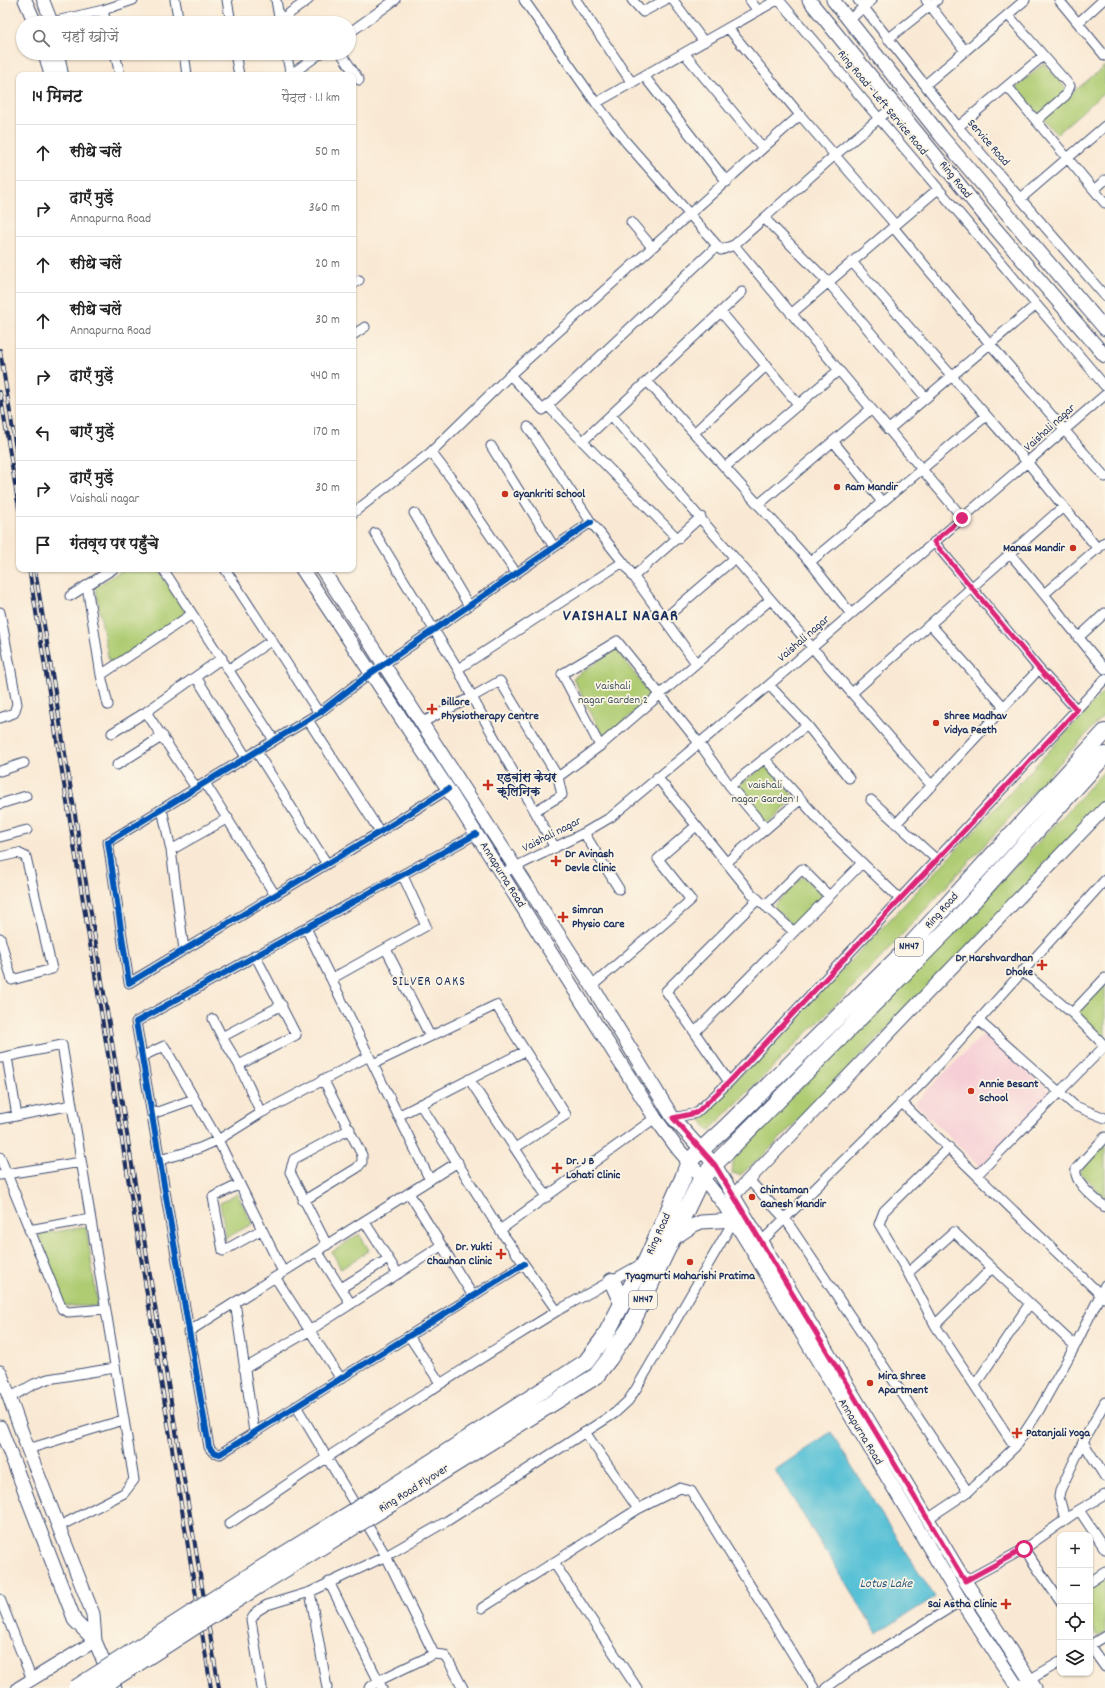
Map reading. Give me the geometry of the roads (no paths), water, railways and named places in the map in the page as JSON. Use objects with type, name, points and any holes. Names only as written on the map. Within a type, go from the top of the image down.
[{"type":"highway","name":"Ring Road","points":[[622,1304],[646,1261],[684,1178],[689,1161],[904,952],[1105,732]]},
{"type":"highway","name":"Ring Road","points":[[673,1239],[702,1177],[948,929],[1105,755]]},
{"type":"highway","name":"Ring Road Flyover","points":[[99,1688],[267,1580],[575,1391],[596,1376],[630,1327],[673,1239]]},
{"type":"highway","points":[[612,1280],[622,1304]]},
{"type":"highway","name":"Ring Road Flyover","points":[[76,1688],[258,1570],[385,1492],[586,1362],[604,1338],[622,1304]]},
{"type":"main road","points":[[25,0],[32,16]]},
{"type":"main road","name":"Ring Road","points":[[809,0],[994,227],[1105,356]]},
{"type":"main road","name":"Ring Road","points":[[833,0],[940,136],[1105,329]]},
{"type":"main road","points":[[47,60],[50,72]]},
{"type":"main road","name":"Annapurna Road","points":[[304,572],[448,789],[655,1118],[734,1220],[961,1601],[1017,1688]]},
{"type":"main road","name":"Annapurna Road","points":[[324,572],[516,867],[592,986],[673,1118],[715,1165],[929,1518],[965,1581],[1032,1684]]},
{"type":"main road","points":[[673,1239],[701,1222],[734,1220]]},
{"type":"main road","points":[[0,1372],[28,1449],[93,1614],[95,1641],[115,1688]]},
{"type":"main road","points":[[0,1427],[74,1621],[95,1641]]},
{"type":"street","points":[[21,0],[29,16]]},
{"type":"street","points":[[43,0],[50,16]]},
{"type":"street","points":[[78,16],[103,10],[133,0]]},
{"type":"street","points":[[175,0],[178,16]]},
{"type":"street","points":[[227,0],[230,16]]},
{"type":"street","points":[[276,0],[279,16]]},
{"type":"street","points":[[287,16],[308,0]]},
{"type":"street","points":[[356,28],[395,0]]},
{"type":"street","points":[[524,0],[596,103],[626,142],[689,213],[716,247],[721,250],[734,245],[765,219],[835,155],[894,106]]},
{"type":"street","points":[[576,0],[632,83]]},
{"type":"street","points":[[632,0],[642,12],[665,0]]},
{"type":"street","points":[[673,0],[704,42]]},
{"type":"street","points":[[750,0],[758,11]]},
{"type":"street","points":[[596,103],[778,0]]},
{"type":"street","name":"Ring Road - Left Service Road","points":[[778,0],[880,118],[938,189],[1105,386]]},
{"type":"street","points":[[849,20],[861,4],[872,0]]},
{"type":"street","points":[[925,85],[1025,0]]},
{"type":"street","points":[[1059,0],[1105,56]]},
{"type":"street","points":[[1078,23],[1104,0]]},
{"type":"street","points":[[888,39],[931,2],[965,51]]},
{"type":"street","name":"Service Road","points":[[861,4],[958,127],[1105,296]]},
{"type":"street","points":[[103,10],[104,16]]},
{"type":"street","points":[[1008,14],[1070,86],[1070,90],[1036,121]]},
{"type":"street","points":[[728,28],[835,155],[990,344],[1105,477]]},
{"type":"street","points":[[684,53],[763,148]]},
{"type":"street","points":[[958,127],[1043,56]]},
{"type":"street","points":[[42,60],[44,72]]},
{"type":"street","points":[[59,60],[61,72]]},
{"type":"street","points":[[116,60],[119,72]]},
{"type":"street","points":[[185,60],[187,72]]},
{"type":"street","points":[[236,60],[238,72]]},
{"type":"street","points":[[287,60],[289,72]]},
{"type":"street","points":[[294,72],[311,60]]},
{"type":"street","points":[[346,60],[354,72]]},
{"type":"street","points":[[356,76],[359,80]]},
{"type":"street","points":[[644,76],[727,182]]},
{"type":"street","points":[[1007,86],[1105,203]]},
{"type":"street","points":[[356,511],[431,452],[510,375],[800,115]]},
{"type":"street","points":[[1020,198],[1068,159],[1105,126]]},
{"type":"street","points":[[1094,190],[1105,180]]},
{"type":"street","points":[[791,314],[852,262],[892,224],[938,189]]},
{"type":"street","points":[[765,219],[828,282],[926,398]]},
{"type":"street","points":[[631,222],[652,247]]},
{"type":"street","points":[[734,245],[962,518]]},
{"type":"street","points":[[510,375],[543,410],[716,247]]},
{"type":"street","points":[[852,262],[1028,463],[1098,549]]},
{"type":"street","points":[[583,441],[742,292]]},
{"type":"street","points":[[888,430],[1036,305]]},
{"type":"street","points":[[721,312],[799,405]]},
{"type":"street","points":[[356,333],[365,327]]},
{"type":"street","points":[[694,433],[767,366]]},
{"type":"street","points":[[725,467],[838,370]]},
{"type":"street","points":[[647,381],[810,562],[851,614]]},
{"type":"street","name":"Vaishali nagar","points":[[501,874],[584,833],[611,817],[657,777],[769,685],[1105,395]]},
{"type":"street","points":[[548,406],[678,539]]},
{"type":"street","points":[[758,504],[871,409]]},
{"type":"street","points":[[611,415],[701,517],[770,600],[932,786]]},
{"type":"street","points":[[810,562],[986,416]]},
{"type":"street","points":[[528,427],[591,522],[623,562],[696,663]]},
{"type":"street","points":[[833,441],[882,502]]},
{"type":"street","points":[[491,446],[554,547]]},
{"type":"street","points":[[431,452],[453,481],[516,573]]},
{"type":"street","points":[[852,693],[1063,507]]},
{"type":"street","points":[[414,513],[469,606]]},
{"type":"street","points":[[633,576],[678,539],[701,517]]},
{"type":"street","points":[[448,789],[380,832],[129,983],[108,842],[319,713],[371,673],[591,522]]},
{"type":"street","points":[[375,533],[458,669],[555,848]]},
{"type":"street","points":[[934,542],[1039,669],[1077,710]]},
{"type":"street","points":[[1044,594],[1105,542]]},
{"type":"street","points":[[1010,554],[1105,669]]},
{"type":"street","points":[[664,620],[735,558]]},
{"type":"street","points":[[458,669],[623,562]]},
{"type":"street","points":[[70,596],[108,572]]},
{"type":"street","points":[[165,572],[274,740]]},
{"type":"street","points":[[227,572],[319,713]]},
{"type":"street","points":[[87,586],[101,676],[108,705]]},
{"type":"street","points":[[558,777],[600,746],[770,600]]},
{"type":"street","points":[[0,612],[4,658],[17,704],[14,712],[0,718]]},
{"type":"street","points":[[1078,638],[1105,613]]},
{"type":"street","points":[[101,676],[192,614]]},
{"type":"street","points":[[930,624],[1004,706]]},
{"type":"street","points":[[228,670],[272,640]]},
{"type":"street","points":[[600,746],[562,674],[618,641],[658,695],[699,743],[730,786],[766,829]]},
{"type":"street","points":[[112,734],[146,712],[222,658]]},
{"type":"street","points":[[896,824],[1039,669]]},
{"type":"street","points":[[196,676],[246,757]]},
{"type":"street","points":[[673,1118],[696,1113],[729,1082],[1105,679]]},
{"type":"street","points":[[421,723],[500,681],[558,777],[562,795],[535,810]]},
{"type":"street","points":[[769,685],[807,726],[849,778]]},
{"type":"street","points":[[146,712],[196,788]]},
{"type":"street","points":[[308,720],[380,832]]},
{"type":"street","points":[[730,786],[807,726]]},
{"type":"street","points":[[117,765],[163,736]]},
{"type":"street","points":[[256,751],[327,864]]},
{"type":"street","points":[[764,758],[827,829],[900,899]]},
{"type":"street","points":[[0,771],[24,763]]},
{"type":"street","points":[[657,777],[696,826],[761,902],[794,932]]},
{"type":"street","points":[[205,783],[275,895]]},
{"type":"street","points":[[0,804],[26,796]]},
{"type":"street","points":[[727,862],[801,799]]},
{"type":"street","points":[[870,800],[937,860]]},
{"type":"street","points":[[734,1195],[1105,808]]},
{"type":"street","points":[[162,809],[171,850],[184,950]]},
{"type":"street","points":[[171,850],[228,818]]},
{"type":"street","points":[[592,986],[691,900],[658,859],[696,826]]},
{"type":"street","points":[[0,837],[27,830]]},
{"type":"street","points":[[584,833],[619,889]]},
{"type":"street","points":[[476,834],[136,1022],[188,1332],[209,1447],[214,1452],[220,1454],[524,1264]]},
{"type":"street","points":[[0,857],[18,852],[26,857],[52,969],[12,980],[4,965],[0,938]]},
{"type":"street","points":[[695,1032],[862,863]]},
{"type":"street","points":[[729,1082],[666,991],[761,902],[802,869],[829,896]]},
{"type":"street","points":[[331,979],[426,926],[402,876]]},
{"type":"street","points":[[761,1242],[786,1220],[901,1102],[924,1081],[1022,971],[1104,884]]},
{"type":"street","points":[[306,928],[430,1180]]},
{"type":"street","points":[[386,949],[430,1036]]},
{"type":"street","points":[[239,1065],[296,1035],[282,1005],[255,955]]},
{"type":"street","points":[[977,1175],[1058,1091],[1105,1046],[1072,1013],[1022,971]]},
{"type":"street","points":[[1072,1013],[1105,979]]},
{"type":"street","points":[[222,1037],[282,1005]]},
{"type":"street","points":[[160,1160],[200,1148],[218,1140],[261,1113],[323,1079],[430,1036],[496,1005],[566,1115],[515,1148]]},
{"type":"street","points":[[213,1019],[239,1065],[261,1113]]},
{"type":"street","points":[[978,1020],[1075,1106],[1105,1118]]},
{"type":"street","points":[[17,1116],[3,1058],[62,1044],[114,1368],[134,1480],[130,1487],[114,1498],[58,1527]]},
{"type":"street","points":[[141,1058],[164,1046],[218,1140],[238,1185],[262,1230],[279,1274],[309,1331],[341,1379]]},
{"type":"street","points":[[398,1116],[525,1051]]},
{"type":"street","points":[[304,1202],[357,1168],[362,1162],[362,1155],[350,1129],[323,1079]]},
{"type":"street","points":[[469,1079],[547,1197]]},
{"type":"street","points":[[152,1114],[194,1099]]},
{"type":"street","points":[[901,1102],[1103,1297]]},
{"type":"street","points":[[420,1104],[500,1230],[557,1311]]},
{"type":"street","points":[[0,1119],[72,1105]]},
{"type":"street","points":[[500,1230],[655,1118]]},
{"type":"street","points":[[326,1245],[290,1172],[294,1159],[350,1129]]},
{"type":"street","points":[[1105,1137],[1076,1169],[1080,1182],[1105,1207]]},
{"type":"street","points":[[948,1147],[884,1211],[880,1219],[880,1229],[908,1273],[935,1325],[1015,1448]]},
{"type":"street","points":[[0,1157],[3,1174],[29,1230],[62,1309],[68,1312],[105,1309]]},
{"type":"street","points":[[3,1174],[81,1162]]},
{"type":"street","points":[[188,1332],[458,1162]]},
{"type":"street","points":[[749,1180],[786,1220],[968,1492]]},
{"type":"street","points":[[238,1185],[213,1197],[223,1251],[262,1230]]},
{"type":"street","points":[[409,1193],[472,1296]]},
{"type":"street","points":[[29,1230],[90,1220]]},
{"type":"street","points":[[262,1688],[251,1620],[257,1611],[267,1605],[310,1592],[386,1556],[447,1521],[614,1413],[632,1395],[734,1220]]},
{"type":"street","points":[[364,1221],[398,1274]]},
{"type":"street","points":[[908,1273],[952,1232],[958,1235],[1075,1346]]},
{"type":"street","points":[[244,1369],[309,1331],[442,1246]]},
{"type":"street","points":[[317,1251],[351,1304]]},
{"type":"street","points":[[341,1288],[388,1259]]},
{"type":"street","points":[[229,1524],[327,1456],[440,1383],[557,1311],[646,1261]]},
{"type":"street","points":[[935,1325],[992,1268]]},
{"type":"street","points":[[929,1518],[968,1492],[1015,1448],[1038,1412],[1103,1297],[1105,1285]]},
{"type":"street","points":[[235,1302],[254,1432]]},
{"type":"street","points":[[975,1385],[1030,1303]]},
{"type":"street","points":[[409,1336],[440,1383]]},
{"type":"street","points":[[10,1398],[34,1384],[48,1379],[114,1368]]},
{"type":"street","points":[[1065,1520],[1059,1497],[1060,1491],[1082,1442],[1105,1402]]},
{"type":"street","points":[[296,1406],[386,1556],[434,1654]]},
{"type":"street","points":[[28,1449],[123,1420]]},
{"type":"street","points":[[585,1432],[638,1509]]},
{"type":"street","points":[[1082,1442],[1105,1477]]},
{"type":"street","points":[[482,1608],[638,1509],[680,1488],[691,1491],[814,1688]]},
{"type":"street","points":[[965,1581],[1024,1549],[1079,1510],[1105,1495]]},
{"type":"street","points":[[1079,1510],[1105,1549]]},
{"type":"street","points":[[1024,1549],[1057,1596]]},
{"type":"street","points":[[554,1563],[637,1688]]},
{"type":"street","points":[[1093,1580],[1105,1572]]},
{"type":"street","points":[[329,1582],[380,1685]]},
{"type":"street","points":[[310,1592],[327,1688]]},
{"type":"street","points":[[0,1599],[32,1680]]},
{"type":"street","points":[[826,1688],[856,1666],[961,1601]]},
{"type":"street","points":[[1093,1644],[1105,1636]]},
{"type":"street","points":[[18,1688],[95,1641]]},
{"type":"street","points":[[1093,1650],[1105,1667]]},
{"type":"street","points":[[369,1688],[380,1685],[434,1654],[444,1655],[463,1688]]},
{"type":"street","points":[[1017,1688],[1032,1684],[1057,1664]]},
{"type":"water","name":"Lotus Lake","points":[[831,1432],[880,1512],[935,1597],[877,1633],[775,1470]]},
{"type":"railway","points":[[0,350],[16,449]]},
{"type":"railway","points":[[0,392],[16,491]]},
{"type":"railway","points":[[29,572],[211,1688]]},
{"type":"railway","points":[[35,572],[219,1688]]},
{"type":"place","name":"Ram Mandir","points":[[837,487]]},
{"type":"place","name":"Gyankriti School","points":[[505,494]]},
{"type":"place","name":"Manas Mandir","points":[[1073,548]]},
{"type":"place","name":"Billore Physiotherapy Centre","points":[[432,709]]},
{"type":"place","name":"Shree Madhav Vidya Peeth","points":[[936,723]]},
{"type":"place","name":"एडवांस केयर क्लिनिक","points":[[488,785]]},
{"type":"place","name":"Dr Avinash Devle Clinic","points":[[556,861]]},
{"type":"place","name":"Simran Physio Care","points":[[563,917]]},
{"type":"place","name":"Dr Harshvardhan Dhoke","points":[[1042,965]]},
{"type":"place","name":"Annie Besant School","points":[[971,1091]]},
{"type":"place","name":"Dr. J B Lohati Clinic","points":[[557,1168]]},
{"type":"place","name":"Chintaman Ganesh Mandir","points":[[752,1197]]},
{"type":"place","name":"Dr. Yukti Chauhan Clinic","points":[[501,1254]]},
{"type":"place","name":"Tyagmurti Maharishi Pratima","points":[[690,1262]]},
{"type":"place","name":"Mira Shree Apartment","points":[[870,1383]]},
{"type":"place","name":"Patanjali Yoga","points":[[1017,1433]]},
{"type":"place","name":"Sai Astha Clinic","points":[[1006,1604]]},
{"type":"district","name":"VAISHALI NAGAR","points":[[621,616]]},
{"type":"district","name":"SILVER OAKS","points":[[429,982]]},
{"type":"park label","name":"Vaishali nagar Garden 2","points":[[613,693]]},
{"type":"park label","name":"vaishali nagar Garden 1","points":[[765,792]]}]
